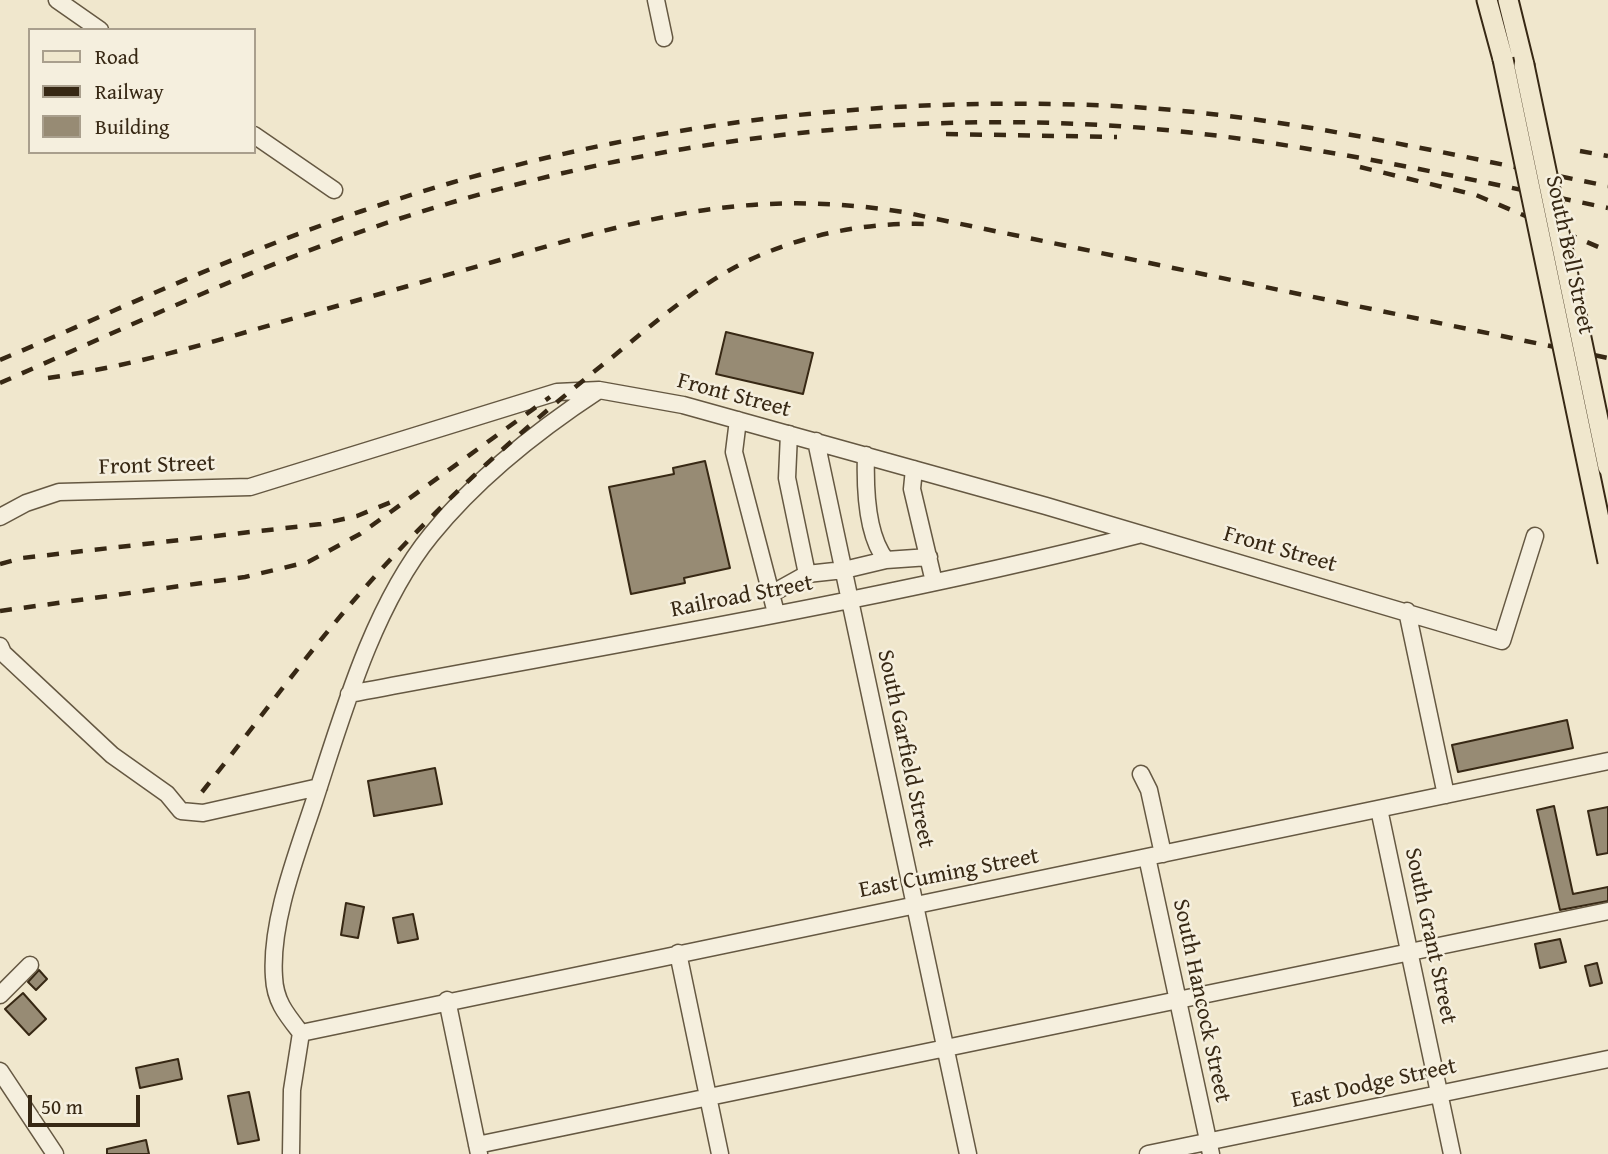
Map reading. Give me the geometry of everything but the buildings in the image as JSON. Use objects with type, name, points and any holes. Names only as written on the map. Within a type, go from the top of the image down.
[{"type":"main road","name":"South Bell Street","points":[[1487,0],[1503,59],[1608,562]]},
{"type":"main road","name":"South Bell Street","points":[[1508,0],[1608,467]]},
{"type":"street","points":[[57,0],[97,28]]},
{"type":"street","points":[[656,0],[664,38]]},
{"type":"street","points":[[256,136],[334,190]]},
{"type":"street","points":[[291,1154],[292,1090],[301,1033],[277,1002],[274,975],[276,940],[294,864],[349,694],[388,605],[430,536],[454,509],[547,424],[599,390]]},
{"type":"street","name":"Front Street","points":[[0,517],[59,492],[250,486],[557,392],[599,390],[653,398],[789,434],[1407,611],[1502,641],[1535,536]]},
{"type":"street","points":[[738,420],[734,452],[776,613]]},
{"type":"street","points":[[789,434],[787,478],[807,574]]},
{"type":"street","name":"South Garfield Street","points":[[816,442],[968,1154]]},
{"type":"street","points":[[866,456],[864,491],[877,549],[886,560]]},
{"type":"street","points":[[914,469],[912,489],[934,582]]},
{"type":"street","name":"Railroad Street","points":[[349,694],[850,599],[1141,535]]},
{"type":"street","points":[[771,594],[807,574],[844,570],[886,560],[929,557]]},
{"type":"street","points":[[1407,611],[1446,795]]},
{"type":"street","points":[[0,646],[4,653],[112,755],[167,794],[181,811],[203,813],[319,786]]},
{"type":"street","name":"East Cuming Street","points":[[301,1033],[447,1000],[1608,761]]},
{"type":"street","name":"South Hancock Street","points":[[1141,774],[1149,790],[1155,855],[1177,1000],[1210,1148]]},
{"type":"street","name":"South Grant Street","points":[[1380,809],[1452,1154]]},
{"type":"street","points":[[447,1000],[478,1149],[708,1096],[1608,911]]},
{"type":"street","points":[[678,953],[720,1154]]},
{"type":"street","points":[[0,995],[30,965]]},
{"type":"street","name":"East Dodge Street","points":[[1148,1154],[1210,1148],[1439,1094],[1608,1059]]},
{"type":"street","points":[[0,1071],[55,1154]]},
{"type":"railway","points":[[0,360],[270,245],[362,211],[454,182],[639,138],[828,112],[1019,104],[1177,110],[1301,126],[1608,186]]},
{"type":"railway","points":[[0,383],[258,270],[435,208],[525,182],[616,161],[802,133],[895,125],[989,122],[1149,128],[1215,135],[1347,156],[1608,208]]},
{"type":"railway","points":[[946,134],[1117,137]]},
{"type":"railway","points":[[1580,151],[1608,156]]},
{"type":"railway","points":[[1360,167],[1476,195],[1608,251]]},
{"type":"railway","points":[[48,378],[106,368],[190,348],[555,244],[653,219],[748,205],[797,203],[848,205],[903,212],[1608,358]]},
{"type":"railway","points":[[202,792],[325,635],[405,544],[504,448],[658,320],[725,273],[787,245],[857,228],[928,224]]},
{"type":"railway","points":[[0,611],[245,577],[308,562],[360,534],[550,397]]},
{"type":"railway","points":[[0,564],[22,558],[321,524],[357,516],[396,500]]}]
